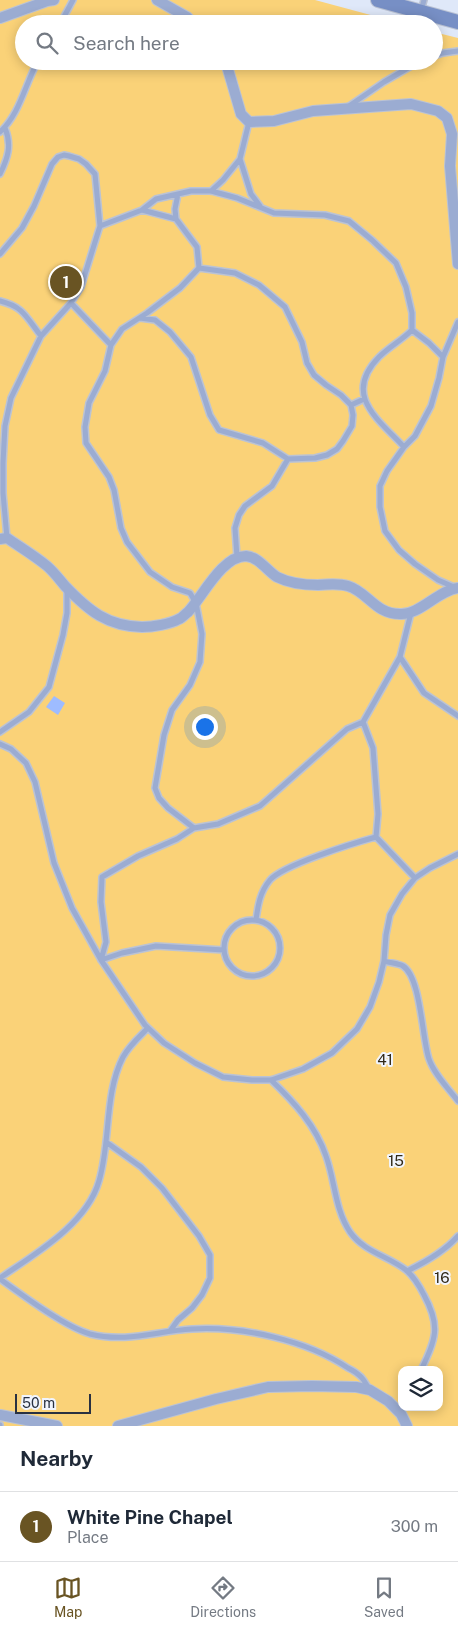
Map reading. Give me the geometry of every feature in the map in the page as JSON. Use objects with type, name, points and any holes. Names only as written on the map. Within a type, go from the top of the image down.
[{"type":"main road","points":[[378,0],[422,6],[442,15]]},
{"type":"main road","points":[[443,15],[458,22]]},
{"type":"street","points":[[0,18],[54,0]]},
{"type":"street","points":[[157,0],[184,15]]},
{"type":"street","points":[[228,70],[241,114],[249,122],[274,120],[314,111],[411,104],[438,111],[447,118],[452,134],[450,166],[458,264]]},
{"type":"street","points":[[3,539],[48,567],[88,609],[108,621],[127,626],[146,627],[180,619],[196,603],[216,574],[237,557],[248,556],[256,559],[278,577],[296,583],[349,586],[376,606],[389,612],[400,614],[410,613],[441,594],[457,588]]},
{"type":"street","points":[[118,1426],[216,1399],[268,1388],[356,1387],[370,1390],[398,1408]]},
{"type":"street","points":[[402,1411],[407,1426]]},
{"type":"street","points":[[0,1415],[57,1426]]},
{"type":"lane","points":[[65,15],[73,0]]},
{"type":"lane","points":[[443,52],[458,51]]},
{"type":"lane","points":[[0,132],[5,128],[17,106],[34,70]]},
{"type":"lane","points":[[345,109],[405,70]]},
{"type":"lane","points":[[211,191],[223,180],[240,159],[249,122]]},
{"type":"lane","points":[[0,174],[8,154],[9,138],[5,128]]},
{"type":"lane","points":[[0,254],[22,228],[34,206],[52,164],[58,157],[64,155],[79,159],[86,164],[95,174],[100,226],[81,287],[72,303],[41,336],[10,398],[5,426],[3,463],[3,539]]},
{"type":"lane","points":[[240,159],[251,194],[260,206]]},
{"type":"lane","points":[[100,226],[142,210],[156,199],[191,191],[211,191],[260,206],[274,213],[325,215],[349,221],[372,240],[396,264],[406,286],[412,313],[412,330]]},
{"type":"lane","points":[[178,194],[175,209],[176,219],[197,247],[199,268],[180,288],[122,329],[111,345],[105,371],[89,403],[85,427],[86,443],[109,477],[114,490],[121,528],[127,542],[150,572],[172,587],[190,593],[196,603],[202,634],[200,662],[190,685],[172,710],[164,735],[155,788],[159,798],[168,808],[194,828]]},
{"type":"lane","points":[[142,210],[176,219]]},
{"type":"lane","points":[[140,318],[155,320],[170,332],[192,357],[210,415],[218,430],[263,443],[288,459],[315,458],[327,455],[337,449],[352,426],[354,415],[351,405],[314,375],[307,363],[302,342],[285,307],[260,285],[235,273],[199,268]]},
{"type":"lane","points":[[0,301],[13,304],[21,310],[41,336]]},
{"type":"lane","points":[[72,303],[111,345]]},
{"type":"lane","points":[[457,588],[438,580],[398,550],[385,531],[380,507],[380,486],[387,471],[404,447],[415,436],[431,406],[443,357],[458,322]]},
{"type":"lane","points":[[412,330],[443,357]]},
{"type":"lane","points":[[404,447],[376,419],[364,400],[363,385],[370,368],[380,356],[412,330]]},
{"type":"lane","points":[[351,405],[364,400]]},
{"type":"lane","points":[[237,557],[235,528],[239,515],[245,506],[272,486],[288,459]]},
{"type":"lane","points":[[0,732],[29,712],[49,687],[63,635],[67,612],[67,587]]},
{"type":"lane","points":[[101,960],[106,942],[100,902],[102,877],[138,856],[177,839],[194,828],[218,824],[260,806],[347,729],[363,722],[400,657],[410,613]]},
{"type":"lane","points":[[400,657],[424,693],[458,716]]},
{"type":"lane","points":[[363,722],[373,748],[378,814],[376,837],[415,878]]},
{"type":"lane","points":[[0,744],[10,749],[26,763],[35,782],[54,863],[72,908],[101,960],[148,1028],[164,1044],[223,1077],[271,1080],[303,1069],[332,1053],[357,1030],[370,1008],[379,982],[384,962],[390,915],[415,878],[458,854]]},
{"type":"lane","points":[[256,920],[260,895],[272,878],[288,869],[352,844],[376,837]]},
{"type":"lane","points":[[256,920],[268,924],[274,930],[281,946],[275,965],[268,972],[249,976],[239,973],[226,959],[225,941],[228,932],[234,926],[242,921],[256,920]]},
{"type":"lane","points":[[101,960],[122,953],[156,946],[224,950]]},
{"type":"lane","points":[[384,962],[403,966],[411,976],[417,995],[429,1060],[442,1081],[458,1100]]},
{"type":"lane","points":[[148,1028],[124,1056],[115,1077],[99,1181],[88,1203],[72,1225],[0,1278],[62,1321],[89,1333],[115,1338],[148,1336],[170,1331],[195,1329],[232,1330],[274,1337],[335,1359],[360,1376],[370,1390]]},
{"type":"lane","points":[[271,1080],[315,1130],[326,1156],[340,1214],[350,1232],[362,1246],[407,1271],[421,1289],[431,1308],[435,1327],[433,1345],[423,1366]]},
{"type":"lane","points":[[106,1142],[141,1168],[162,1188],[199,1236],[210,1255],[210,1278],[202,1295],[170,1331]]},
{"type":"lane","points":[[407,1271],[433,1257],[450,1245],[458,1236]]},
{"type":"green space","points":[[0,0],[315,0],[371,15],[15,15],[15,70],[443,70],[443,34],[458,38],[458,1426],[0,1426]]},
{"type":"building","points":[[66,271],[77,280],[74,283],[76,285],[65,294],[55,286]]},
{"type":"building","points":[[54,696],[65,703],[58,715],[46,707]]},
{"type":"place","name":"White Pine Chapel","points":[[66,282]]},
{"type":"park label","name":"41","points":[[385,1060]]},
{"type":"park label","name":"15","points":[[396,1161]]},
{"type":"park label","name":"16","points":[[442,1278]]}]
